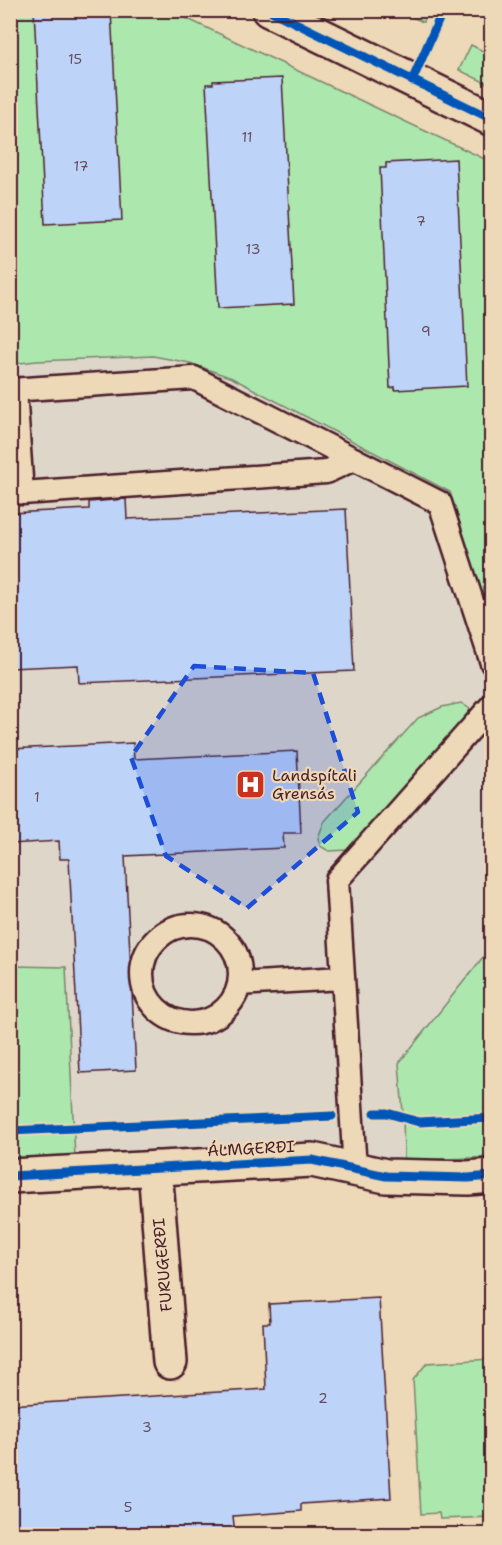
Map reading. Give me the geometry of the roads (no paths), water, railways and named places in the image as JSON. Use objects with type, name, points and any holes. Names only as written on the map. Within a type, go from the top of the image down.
[{"type":"street","points":[[269,10],[492,119]]},
{"type":"street","name":"ÁLMGERÐI","points":[[10,1176],[312,1160],[386,1176],[419,1178],[492,1176]]},
{"type":"street","name":"FURUGERÐI","points":[[155,1168],[170,1362]]},
{"type":"lane","points":[[354,459],[326,472],[22,493],[13,390],[194,378],[440,502],[492,663]]},
{"type":"lane","points":[[355,1170],[337,880],[492,705]]},
{"type":"lane","points":[[186,925],[204,926],[219,933],[231,945],[239,961],[241,978],[239,984],[227,1009],[213,1019],[196,1023],[179,1022],[163,1015],[151,1003],[144,988],[142,970],[146,953],[156,940],[170,930],[186,925]]},
{"type":"lane","points":[[239,984],[342,978]]},
{"type":"place","name":"Landspítali Grensás","points":[[251,784]]}]
